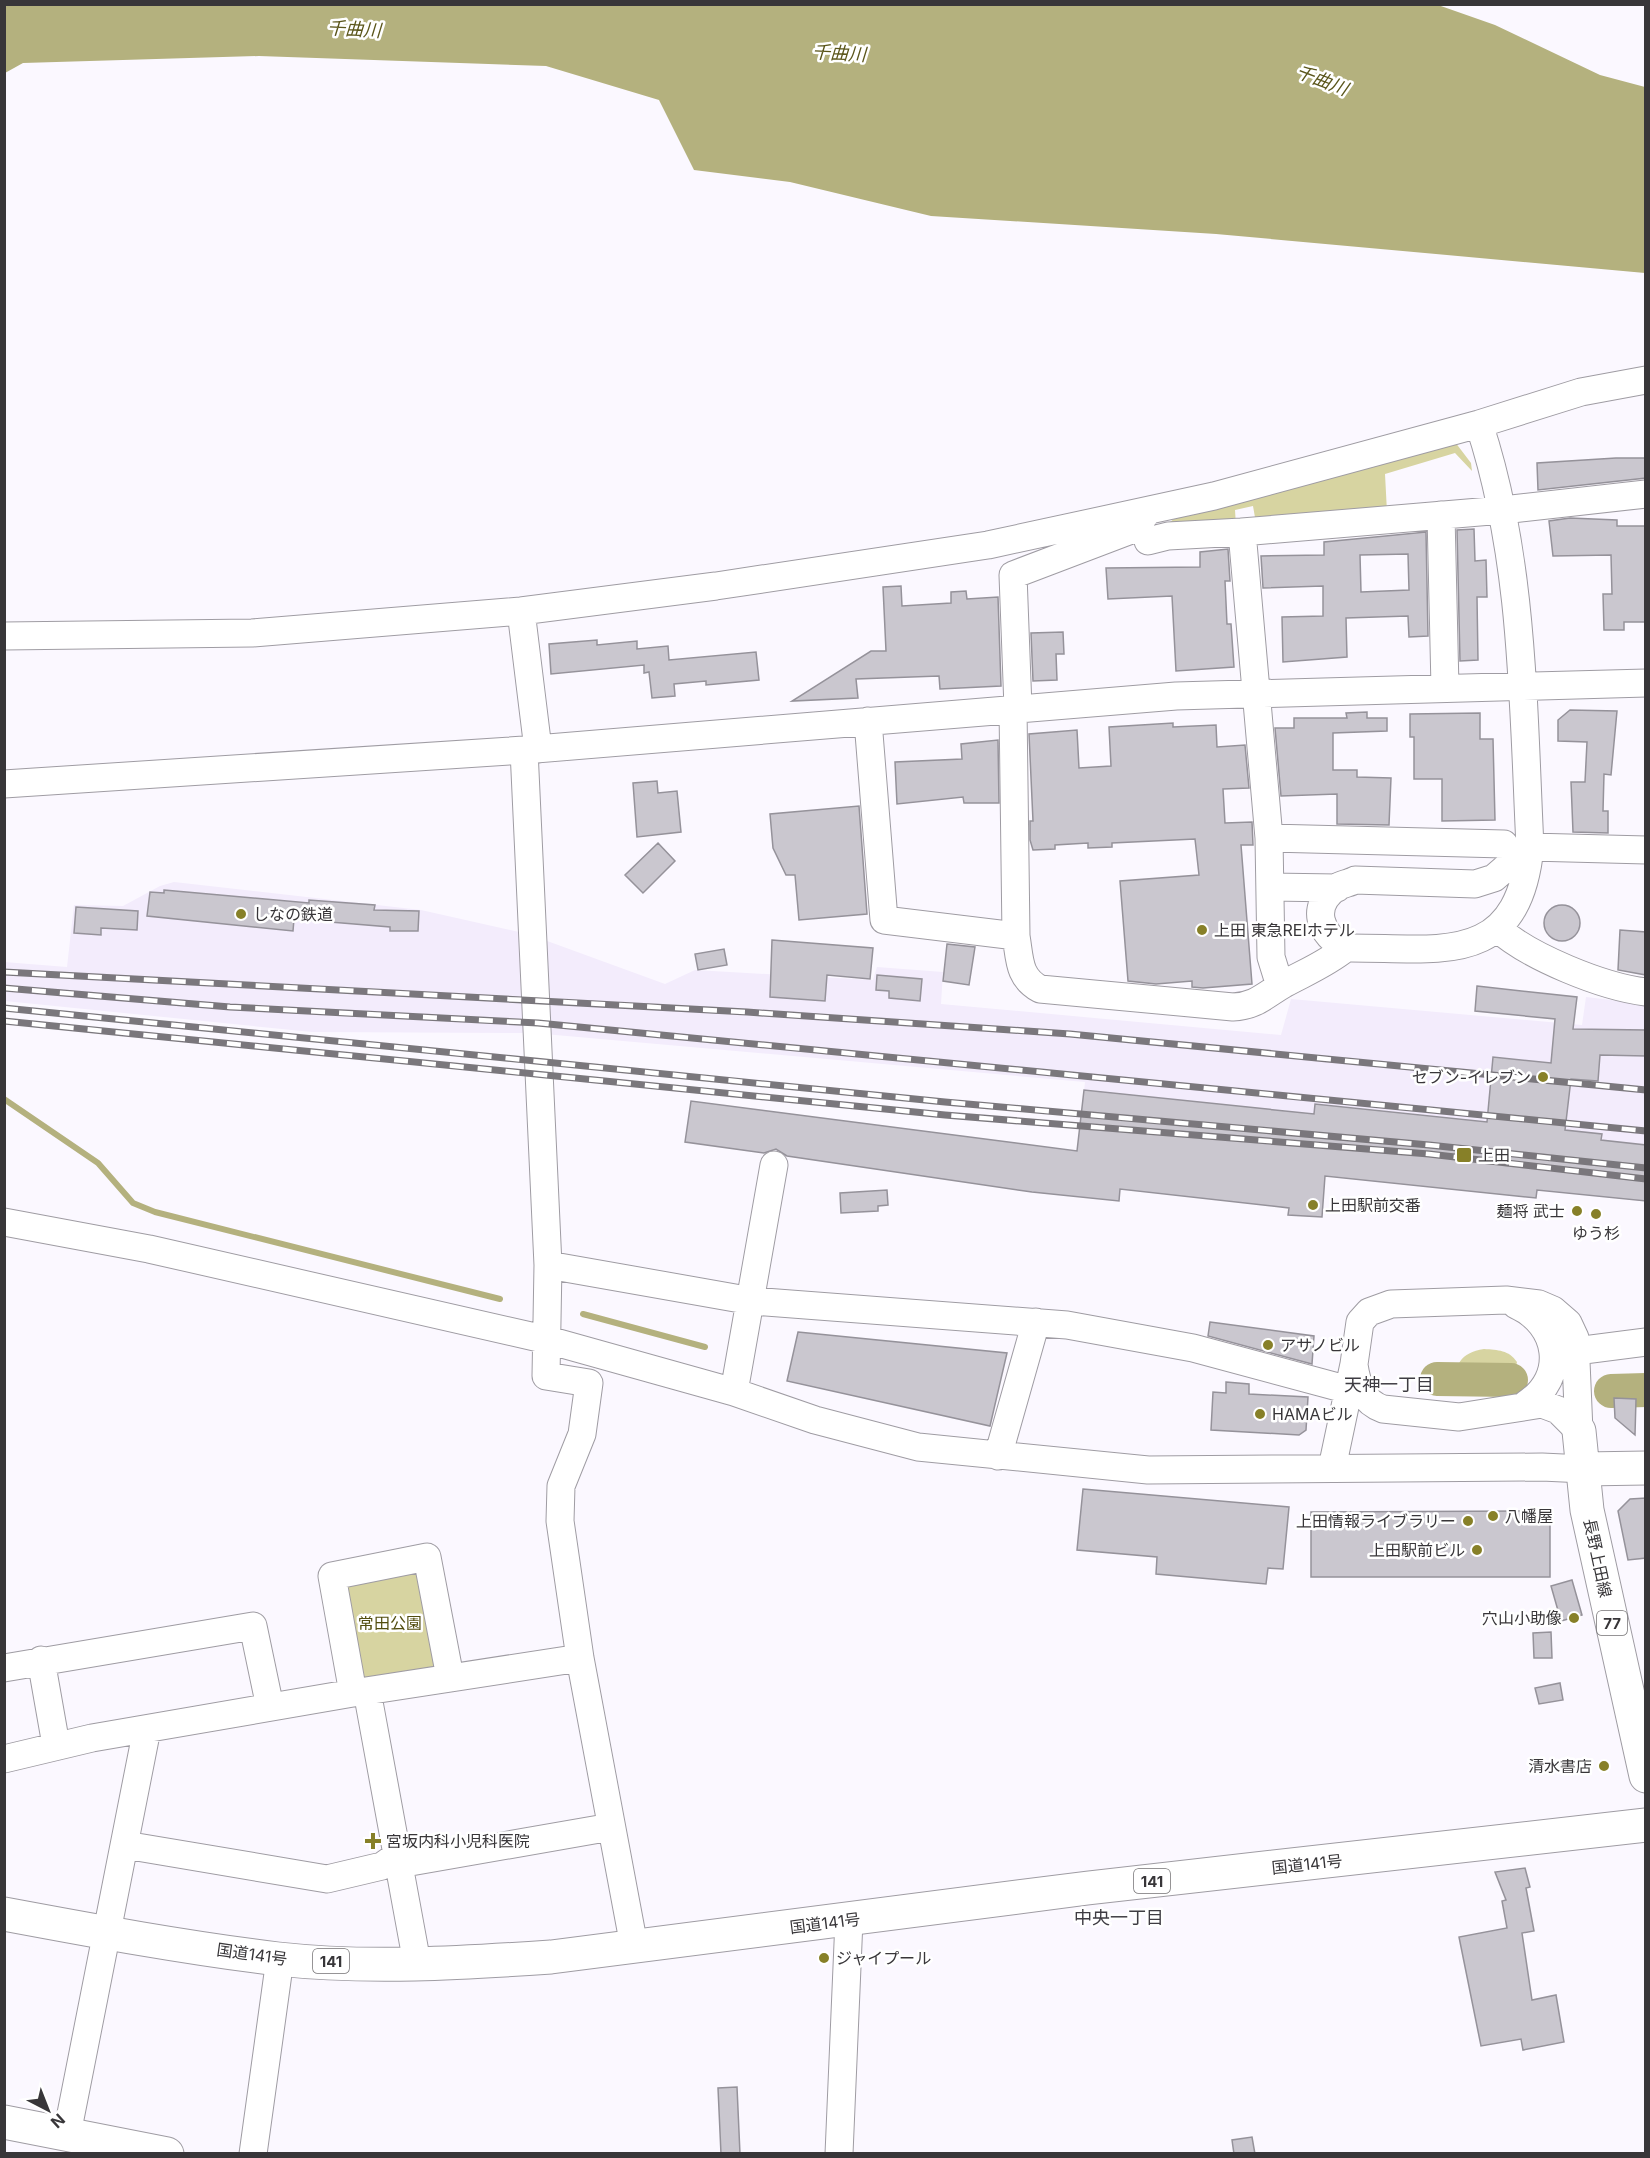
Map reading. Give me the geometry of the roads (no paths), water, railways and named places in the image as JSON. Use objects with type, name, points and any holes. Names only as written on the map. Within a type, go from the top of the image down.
[{"type":"main road","name":"長野上田線","points":[[1580,1431],[1587,1510],[1646,1776]]},
{"type":"main road","points":[[1584,1469],[1646,1468]]},
{"type":"main road","name":"国道141号","points":[[4,1914],[107,1933],[280,1959],[417,1963],[551,1957],[1088,1888],[1646,1825]]},
{"type":"main road","points":[[4,2122],[63,2141],[167,2154]]},
{"type":"street","points":[[4,636],[252,633],[521,611],[716,586],[988,545],[1214,496],[1479,424],[1581,392],[1646,380]]},
{"type":"street","points":[[1337,888],[1321,907],[1322,926],[1333,942],[1346,948],[1444,950],[1465,946],[1501,923],[1522,887],[1528,869],[1517,846],[1522,686],[1503,510],[1479,424]]},
{"type":"street","points":[[1148,541],[1168,536],[1503,510],[1646,494]]},
{"type":"street","points":[[1150,509],[1134,529],[1013,575],[1016,708],[1016,936],[1022,974],[1029,983],[1040,989],[1248,1007],[1280,986],[1321,967],[1346,948]]},
{"type":"street","points":[[1441,515],[1445,688]]},
{"type":"street","points":[[1242,532],[1269,838],[1271,957],[1280,986]]},
{"type":"street","points":[[521,611],[531,749],[548,1265],[546,1376],[590,1383],[582,1434],[561,1486],[560,1521],[580,1658],[634,1946]]},
{"type":"street","points":[[4,784],[531,749],[1016,708],[1256,692],[1646,683]]},
{"type":"street","points":[[868,721],[884,920],[1016,936]]},
{"type":"street","points":[[1269,838],[1646,850]]},
{"type":"street","points":[[1411,882],[1413,843]]},
{"type":"street","points":[[1270,887],[1337,888],[1355,880],[1475,884],[1494,878],[1517,846]]},
{"type":"street","points":[[1475,884],[1491,897],[1501,923],[1512,941],[1586,976],[1625,990],[1646,992]]},
{"type":"street","points":[[734,1392],[752,1301],[774,1166]]},
{"type":"street","points":[[4,1221],[160,1252],[548,1340],[734,1392],[815,1420],[918,1447],[1148,1470],[1584,1469]]},
{"type":"street","points":[[548,1265],[752,1301],[1067,1325],[1193,1348],[1349,1390]]},
{"type":"street","points":[[1506,1300],[1536,1318],[1546,1329],[1553,1347],[1554,1362],[1550,1379],[1540,1393],[1526,1404]]},
{"type":"street","points":[[1332,1468],[1354,1364],[1360,1322],[1376,1308],[1400,1303],[1506,1300],[1539,1304],[1559,1313],[1573,1332],[1580,1431]]},
{"type":"street","points":[[998,1456],[1036,1322]]},
{"type":"street","points":[[1576,1351],[1646,1342]]},
{"type":"street","points":[[1354,1364],[1356,1380],[1365,1396],[1371,1404],[1383,1409]]},
{"type":"street","points":[[1553,1407],[1567,1404],[1577,1389]]},
{"type":"street","points":[[1337,1437],[1346,1423],[1356,1415],[1373,1409],[1459,1417],[1486,1414],[1526,1404],[1553,1407],[1580,1431]]},
{"type":"street","points":[[417,1963],[399,1859],[332,1576],[427,1557],[450,1677]]},
{"type":"street","points":[[4,1668],[253,1626],[270,1707]]},
{"type":"street","points":[[4,1759],[56,1745],[270,1707],[580,1658]]},
{"type":"street","points":[[41,1660],[56,1745]]},
{"type":"street","points":[[63,2141],[147,1729]]},
{"type":"street","points":[[125,1845],[327,1879],[382,1866],[399,1859],[611,1827]]},
{"type":"street","points":[[839,2154],[849,1920]]},
{"type":"street","points":[[252,2154],[280,1959]]},
{"type":"water","name":"千曲川","points":[[5,4],[1438,5],[1495,25],[1600,75],[1645,87],[1645,273],[1216,234],[931,216],[790,182],[694,170],[659,100],[546,66],[259,56],[23,63],[5,73]]},
{"type":"waterway","points":[[4,1099],[98,1163],[133,1203],[155,1212],[500,1299]]},
{"type":"waterway","points":[[583,1314],[705,1347]]},
{"type":"waterway","points":[[1437,1379],[1511,1380]]},
{"type":"waterway","points":[[1611,1391],[1646,1390]]},
{"type":"railway","points":[[4,972],[747,1012],[1070,1034],[1646,1090]]},
{"type":"railway","points":[[4,988],[230,1007],[538,1023],[1646,1131]]},
{"type":"railway","points":[[4,1008],[945,1102],[1429,1145],[1646,1168]]},
{"type":"railway","points":[[4,1021],[945,1115],[1429,1154],[1646,1179]]},
{"type":"place","name":"しなの鉄道","points":[[241,914]]},
{"type":"place","name":"上田 東急REIホテル","points":[[1202,930]]},
{"type":"place","name":"セブン-イレブン","points":[[1543,1077]]},
{"type":"place","name":"上田","points":[[1464,1155]]},
{"type":"place","name":"上田駅前交番","points":[[1313,1205]]},
{"type":"place","name":"麺将 武士","points":[[1577,1211]]},
{"type":"place","name":"ゆう杉","points":[[1596,1214]]},
{"type":"place","name":"アサノビル","points":[[1268,1345]]},
{"type":"place","name":"HAMAビル","points":[[1260,1414]]},
{"type":"place","name":"八幡屋","points":[[1493,1516]]},
{"type":"place","name":"上田情報ライブラリー","points":[[1468,1521]]},
{"type":"place","name":"上田駅前ビル","points":[[1477,1550]]},
{"type":"place","name":"穴山小助像","points":[[1574,1618]]},
{"type":"place","name":"清水書店","points":[[1604,1766]]},
{"type":"place","name":"宮坂内科小児科医院","points":[[373,1841]]},
{"type":"place","name":"ジャイプール","points":[[824,1958]]},
{"type":"district","name":"天神一丁目","points":[[1389,1384]]},
{"type":"district","name":"中央一丁目","points":[[1119,1917]]},
{"type":"park label","name":"常田公園","points":[[390,1623]]}]
